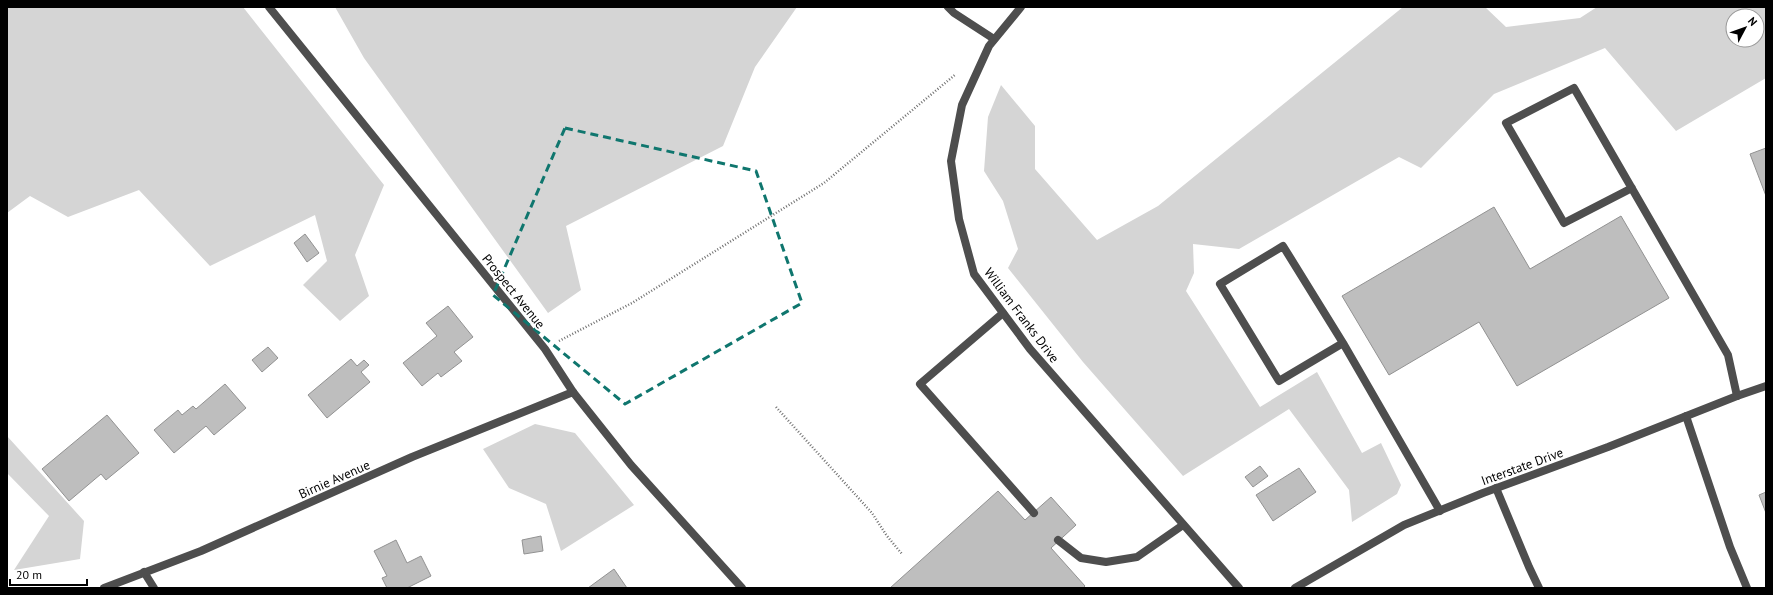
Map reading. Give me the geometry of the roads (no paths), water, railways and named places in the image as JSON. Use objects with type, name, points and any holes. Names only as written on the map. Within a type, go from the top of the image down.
[{"type":"street","name":"Prospect Avenue","points":[[269,7],[545,349],[573,392],[631,465],[742,588]]},
{"type":"street","points":[[948,7],[954,13],[994,39]]},
{"type":"street","name":"William Franks Drive","points":[[1021,7],[994,39],[962,105],[951,161],[959,219],[974,274],[1030,349],[1239,588]]},
{"type":"street","points":[[1632,188],[1564,223],[1506,123],[1574,88],[1632,188],[1728,355],[1737,396]]},
{"type":"street","points":[[1343,344],[1279,381],[1220,284],[1283,246],[1343,344],[1440,510]]},
{"type":"street","points":[[1003,313],[920,384],[1034,513]]},
{"type":"street","name":"Interstate Drive","points":[[1296,588],[1404,525],[1496,488],[1766,386]]},
{"type":"street","name":"Birnie Avenue","points":[[104,588],[201,551],[412,458],[573,392]]},
{"type":"street","points":[[1686,416],[1730,547],[1747,588]]},
{"type":"street","points":[[1496,488],[1539,588]]},
{"type":"street","points":[[1058,540],[1081,558],[1106,562],[1137,557],[1184,525]]},
{"type":"street","points":[[144,572],[154,588]]}]
